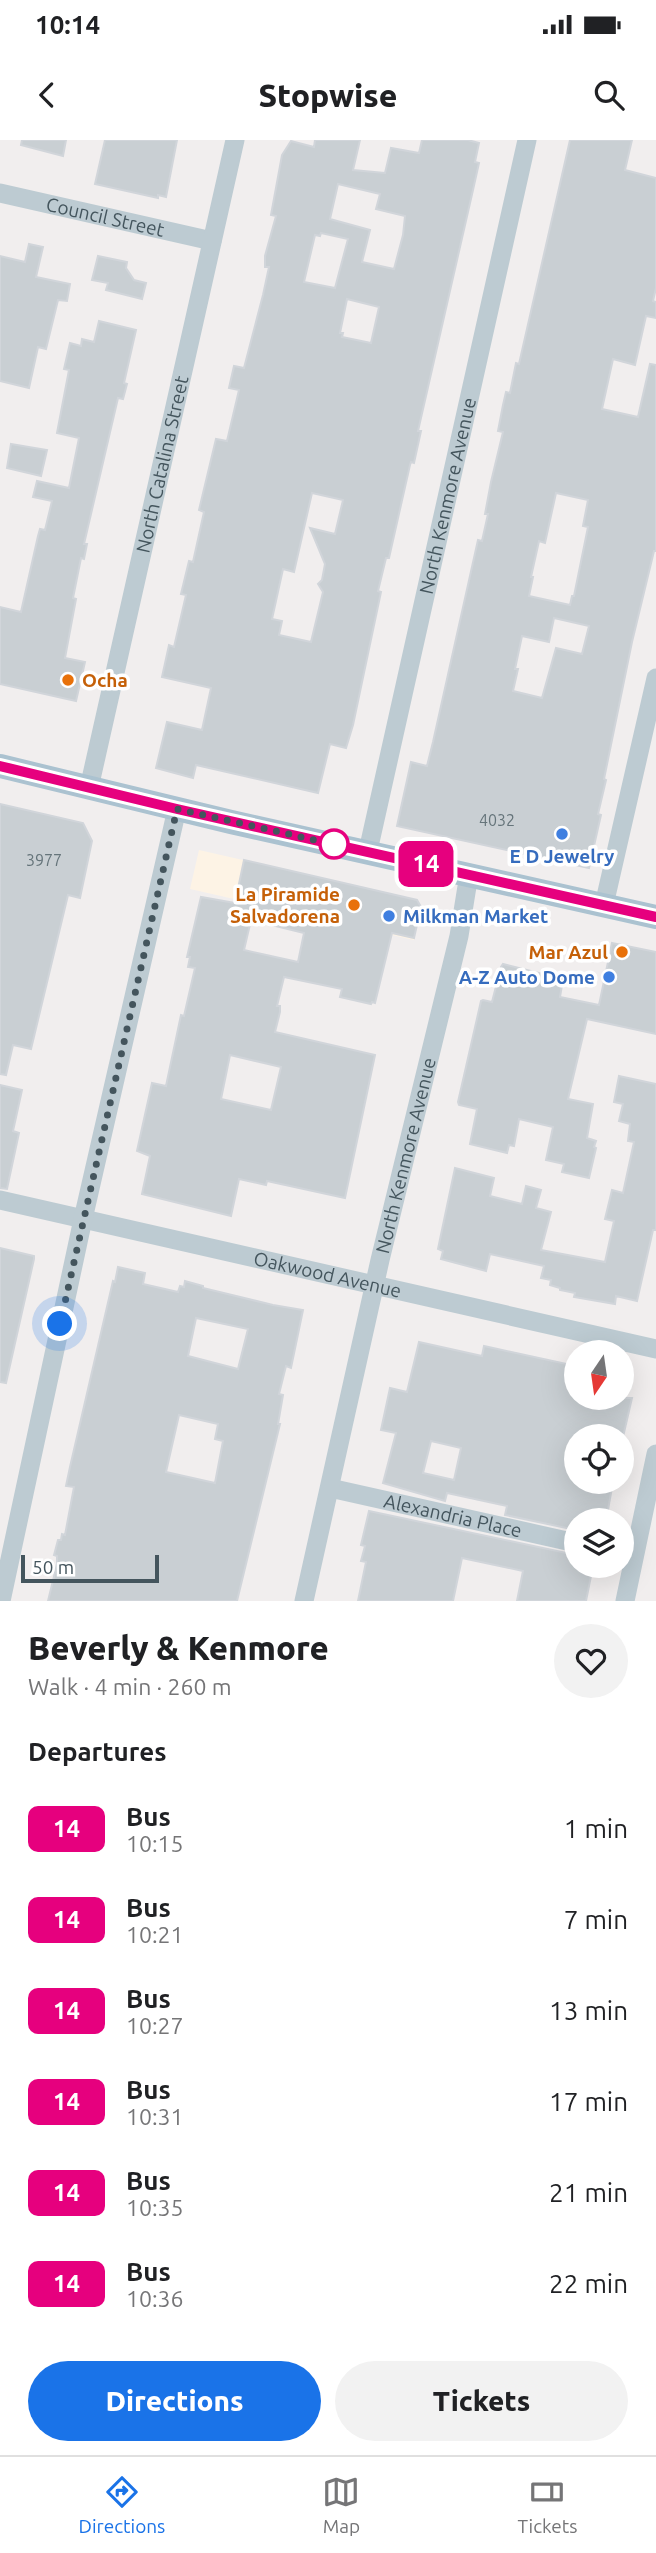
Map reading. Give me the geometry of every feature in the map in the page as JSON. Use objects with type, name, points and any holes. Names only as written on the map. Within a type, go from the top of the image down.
[{"type":"main road","points":[[0,766],[177,809],[656,917]]},
{"type":"street","name":"North Catalina Street","points":[[89,788],[235,140]]},
{"type":"street","name":"North Kenmore Avenue","points":[[368,851],[527,140]]},
{"type":"street","name":"Council Street","points":[[0,193],[212,241]]},
{"type":"street","points":[[604,905],[656,678]]},
{"type":"street","points":[[1,1601],[83,1219],[177,809]]},
{"type":"street","name":"North Kenmore Avenue","points":[[304,1601],[375,1286],[459,936],[469,874]]},
{"type":"street","name":"Oakwood Avenue","points":[[0,1200],[656,1349]]},
{"type":"street","points":[[634,1533],[656,1454]]},
{"type":"street","name":"Alexandria Place","points":[[330,1488],[564,1540]]},
{"type":"street","points":[[625,1601],[626,1578]]},
{"type":"shaded area","points":[[199,850],[417,900],[421,907],[414,940],[190,889]]},
{"type":"building","points":[[22,140],[66,140],[63,156],[21,145]]},
{"type":"building","points":[[105,140],[177,140],[166,197],[158,195],[158,198],[95,184]]},
{"type":"building","points":[[315,140],[360,140],[353,170],[385,173],[391,148],[419,153],[422,140],[468,140],[479,143],[475,162],[479,163],[418,431],[421,431],[378,591],[381,592],[353,725],[346,748],[330,744],[318,793],[196,765],[193,778],[156,768],[167,722],[202,730],[211,688],[162,677],[169,645],[174,647],[186,595],[181,594],[189,561],[193,562],[204,512],[199,510],[216,439],[227,441],[239,390],[229,388],[234,366],[244,368],[263,295],[269,267],[265,267],[265,256],[276,216],[271,215],[282,155],[291,141],[314,147]],"holes":[[[338,184],[380,194],[376,209],[405,216],[394,269],[362,262],[370,230],[330,219]],[[321,233],[348,239],[335,288],[304,282],[315,235],[320,236]],[[347,299],[379,307],[371,343],[342,337],[343,333],[340,333]],[[312,493],[343,500],[335,534],[310,528],[325,564],[322,580],[318,584],[323,592],[311,642],[279,635],[282,621],[272,619],[283,569],[294,572]]]},
{"type":"building","points":[[570,140],[632,140],[625,170],[656,178],[656,288],[653,301],[656,302],[656,318],[646,316],[635,365],[613,359],[602,409],[638,417],[650,364],[656,365],[656,551],[632,642],[589,868],[397,826],[411,762],[427,766],[478,540],[482,541],[488,514],[485,514],[503,432],[498,431],[503,405],[506,392],[510,393],[516,363],[519,364]],"holes":[[[556,493],[588,500],[583,526],[588,527],[570,605],[529,596],[539,541],[545,543]],[[554,618],[589,626],[582,654],[556,648],[542,698],[513,691],[522,636],[549,642]]]},
{"type":"building","points":[[29,244],[43,247],[36,277],[70,284],[67,301],[58,300],[46,349],[38,347],[29,388],[0,381],[0,256],[25,262]]},
{"type":"building","points":[[98,256],[127,262],[126,268],[134,280],[146,283],[142,299],[106,290],[108,283],[92,280]]},
{"type":"building","points":[[99,321],[136,330],[124,383],[127,384],[123,399],[118,398],[84,544],[87,544],[84,559],[81,558],[73,598],[76,599],[65,658],[85,662],[76,701],[0,684],[0,607],[21,612],[38,536],[40,529],[45,530],[52,501],[33,497],[37,481],[69,488],[79,438],[57,433],[69,370],[64,369],[70,343],[81,346],[82,339],[94,342]]},
{"type":"building","points":[[11,444],[47,450],[41,476],[7,468]]},
{"type":"building","points":[[0,804],[83,823],[92,841],[80,898],[68,895],[31,1049],[13,1045],[6,1075],[0,1074]]},
{"type":"building","points":[[244,860],[417,900],[421,907],[414,938],[392,933],[375,1003],[340,997],[342,989],[284,977],[277,1006],[280,1006],[280,1012],[275,1032],[375,1055],[345,1198],[267,1181],[266,1185],[239,1179],[231,1216],[142,1194],[150,1156],[137,1151],[152,1083],[166,1086],[181,1015],[184,1016],[195,968],[188,967],[190,957],[187,957],[201,897],[235,903]],"holes":[[[251,920],[304,933],[298,962],[244,950]],[[230,1055],[281,1067],[271,1110],[221,1099]]]},
{"type":"building","points":[[612,943],[656,952],[656,1034],[587,1019],[568,1099],[593,1104],[587,1138],[596,1141],[596,1148],[589,1178],[562,1172],[564,1164],[546,1160],[553,1127],[519,1119],[514,1146],[509,1145],[507,1153],[470,1144],[477,1109],[459,1105],[458,1102],[481,1001],[492,1002],[503,964],[563,979],[560,997],[599,1005]]},
{"type":"building","points":[[619,1076],[656,1084],[656,1230],[653,1230],[637,1301],[616,1296],[615,1304],[574,1297],[575,1293],[560,1290],[550,1285],[551,1280],[541,1278],[544,1266],[490,1254],[486,1271],[441,1259],[443,1251],[438,1249],[455,1168],[494,1178],[490,1196],[522,1204],[526,1186],[541,1190],[536,1208],[551,1212],[541,1250],[605,1262],[614,1221],[605,1219],[612,1190],[623,1193],[634,1142],[628,1141],[630,1124],[619,1121],[623,1104],[614,1102]]},
{"type":"building","points":[[0,1085],[22,1090],[13,1131],[19,1133],[7,1189],[0,1188]]},
{"type":"building","points":[[0,1248],[34,1256],[6,1383],[0,1382]]},
{"type":"building","points":[[118,1267],[145,1273],[143,1284],[178,1292],[180,1286],[184,1287],[185,1281],[203,1288],[303,1310],[291,1368],[286,1366],[279,1394],[283,1395],[280,1424],[237,1601],[48,1601],[57,1564],[57,1556],[54,1555],[58,1540],[61,1540],[62,1534],[65,1535],[74,1487],[66,1486],[113,1281],[115,1282]],"holes":[[[196,1318],[248,1329],[238,1369],[188,1356]],[[179,1415],[218,1424],[215,1439],[223,1441],[215,1483],[166,1472]]]},
{"type":"building","points":[[419,1342],[482,1356],[484,1346],[564,1363],[564,1410],[629,1410],[626,1424],[564,1424],[564,1494],[611,1494],[608,1508],[564,1508],[564,1527],[505,1515],[507,1506],[447,1493],[445,1501],[383,1483],[396,1433],[381,1430],[390,1388],[407,1392]],"holes":[[[431,1441],[461,1448],[454,1480],[423,1473]]]},
{"type":"building","points":[[369,1511],[564,1552],[564,1578],[591,1578],[586,1601],[517,1601],[523,1571],[462,1558],[453,1601],[358,1601],[366,1562],[361,1561],[365,1546],[361,1545]]},
{"type":"bus line","name":"14","points":[[0,766],[177,809],[656,917]]},
{"type":"place","name":"Ocha","points":[[68,680]]},
{"type":"place","name":"E D Jewelry","points":[[562,834]]},
{"type":"place","name":"La Piramide Salvadorena","points":[[354,905]]},
{"type":"place","name":"Milkman Market","points":[[389,916]]},
{"type":"place","name":"Mar Azul","points":[[622,952]]},
{"type":"place","name":"A-Z Auto Dome","points":[[609,977]]},
{"type":"route","points":[[60,1324],[177,809],[346,847],[334,844]]}]
